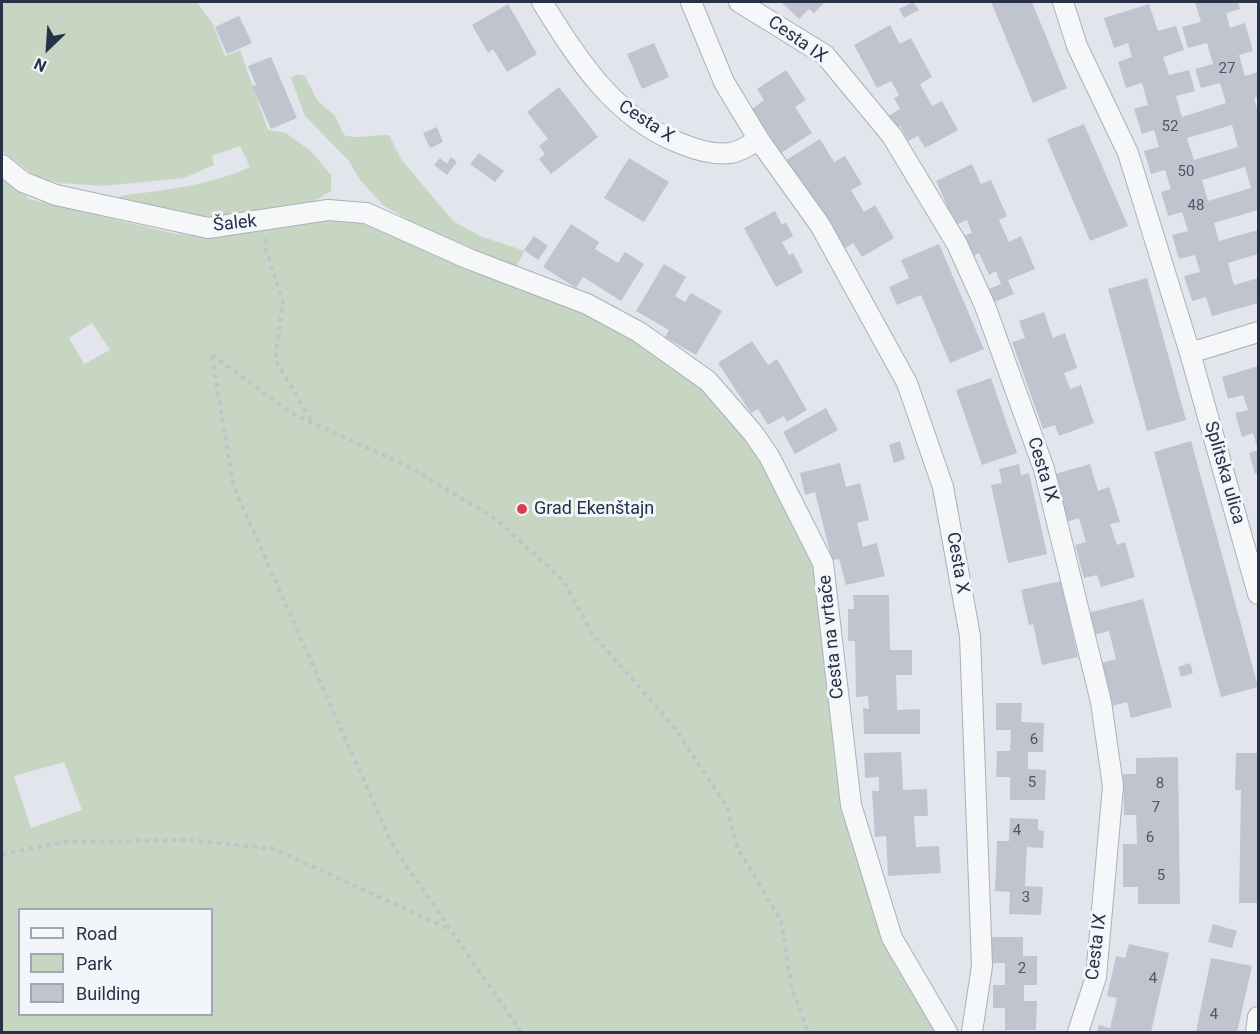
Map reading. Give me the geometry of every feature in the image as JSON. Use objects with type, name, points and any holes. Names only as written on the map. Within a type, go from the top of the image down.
[{"type":"street","name":"Cesta X","points":[[542,2],[576,56],[614,102],[660,135],[699,151],[732,153],[759,140]]},
{"type":"street","name":"Cesta X","points":[[691,2],[724,82],[759,140],[820,225],[907,383],[943,487],[970,636],[982,966],[972,1032]]},
{"type":"street","name":"Cesta IX","points":[[739,2],[825,55],[892,136],[957,244],[985,306],[1044,469],[1101,702],[1113,786],[1096,977],[1078,1032]]},
{"type":"street","name":"Splitska ulica","points":[[1063,2],[1077,46],[1128,153],[1190,353],[1258,594]]},
{"type":"street","name":"Šalek","points":[[2,165],[23,182],[56,195],[208,228],[328,210],[366,213],[469,259]]},
{"type":"street","name":"Cesta na vrtače","points":[[469,259],[587,304],[639,332],[708,381],[753,433],[769,456],[823,563],[851,805],[867,863],[892,938],[947,1032]]},
{"type":"street","points":[[1190,353],[1258,332]]},
{"type":"street","points":[[1256,1032],[1258,1017]]},
{"type":"path","points":[[266,221],[266,249],[283,303],[275,359],[312,423]]},
{"type":"path","points":[[521,1032],[447,928],[393,846],[233,485],[212,355],[244,376],[293,414],[409,467],[496,519],[564,580],[591,632],[674,728],[727,807],[737,847],[781,921],[792,989],[808,1032]]},
{"type":"path","points":[[2,854],[65,842],[190,840],[273,849],[447,928]]},
{"type":"green space","points":[[2,2],[197,2],[213,24],[225,56],[240,50],[268,130],[286,133],[311,151],[331,175],[331,191],[306,204],[281,212],[255,217],[229,218],[176,213],[123,203],[119,196],[202,183],[250,167],[240,146],[212,156],[214,165],[184,178],[103,186],[60,183],[38,178],[2,151]]},
{"type":"green space","points":[[298,74],[305,76],[317,100],[335,116],[344,135],[356,137],[389,135],[401,159],[453,221],[480,236],[525,251],[516,266],[420,227],[383,205],[360,180],[349,161],[305,116],[291,78]]},
{"type":"green space","points":[[2,172],[29,199],[172,233],[210,238],[331,216],[368,219],[597,314],[711,390],[759,446],[818,567],[847,809],[939,1032],[2,1032]],"holes":[[[92,323],[110,350],[84,364],[69,338]],[[64,762],[82,810],[31,828],[14,776]]]},
{"type":"building","points":[[781,2],[825,2],[814,13],[809,9],[799,19]]},
{"type":"building","points":[[913,2],[919,10],[904,18],[899,9]]},
{"type":"building","points":[[991,2],[1032,2],[1067,88],[1033,103]]},
{"type":"building","points":[[1195,2],[1238,2],[1240,9],[1226,13],[1230,28],[1245,23],[1253,51],[1239,55],[1245,76],[1258,72],[1258,97],[1254,98],[1258,112],[1258,210],[1214,223],[1219,241],[1258,230],[1258,254],[1228,263],[1234,285],[1258,278],[1258,303],[1212,316],[1206,297],[1192,301],[1184,276],[1200,272],[1195,255],[1179,259],[1172,235],[1188,231],[1182,212],[1168,216],[1161,192],[1171,189],[1165,170],[1151,174],[1144,151],[1159,147],[1154,130],[1142,134],[1134,109],[1148,105],[1142,83],[1126,88],[1118,62],[1132,57],[1128,43],[1114,48],[1104,18],[1149,4],[1158,31],[1176,26],[1184,50],[1163,57],[1169,75],[1189,70],[1195,91],[1176,96],[1182,117],[1226,103],[1220,83],[1201,88],[1195,69],[1213,64],[1207,43],[1188,48],[1182,27],[1201,22]],"holes":[[[1232,125],[1238,147],[1194,160],[1187,138]],[[1245,167],[1251,188],[1208,201],[1202,180]]]},
{"type":"building","points":[[508,4],[537,54],[507,72],[493,49],[488,53],[472,25]]},
{"type":"building","points":[[239,16],[252,43],[227,54],[215,27]]},
{"type":"building","points":[[890,25],[900,44],[911,38],[932,77],[920,84],[932,106],[942,101],[958,130],[925,148],[918,136],[908,141],[900,126],[894,130],[887,117],[900,109],[894,98],[899,95],[891,81],[877,88],[854,45]]},
{"type":"building","points":[[654,43],[669,77],[642,89],[627,54]]},
{"type":"building","points":[[271,57],[297,118],[271,129],[252,86],[256,85],[248,66]]},
{"type":"building","points":[[786,70],[806,100],[795,107],[812,133],[781,153],[752,109],[764,100],[757,89]]},
{"type":"building","points":[[559,87],[598,137],[551,174],[539,159],[545,154],[539,146],[548,139],[527,112]]},
{"type":"building","points":[[1084,124],[1128,226],[1090,241],[1047,139]]},
{"type":"building","points":[[437,127],[443,142],[430,148],[423,133]]},
{"type":"building","points":[[820,139],[834,162],[845,156],[862,184],[851,190],[864,212],[875,205],[894,238],[862,257],[853,243],[844,249],[786,160]]},
{"type":"building","points":[[479,153],[504,171],[495,182],[470,164]]},
{"type":"building","points":[[451,157],[457,162],[447,175],[434,165],[440,158],[447,164]]},
{"type":"building","points":[[629,158],[669,182],[644,222],[604,198]]},
{"type":"building","points":[[972,164],[981,184],[991,180],[1007,216],[999,220],[1009,242],[1021,236],[1035,269],[1008,280],[1014,294],[995,302],[989,289],[1001,284],[996,271],[989,275],[979,253],[972,257],[963,236],[972,233],[967,220],[956,225],[936,181]]},
{"type":"building","points":[[775,211],[782,225],[786,222],[793,236],[782,242],[789,255],[793,253],[803,272],[776,287],[744,228]]},
{"type":"building","points":[[571,224],[599,242],[595,249],[618,263],[625,252],[644,264],[621,301],[583,277],[576,288],[543,267]]},
{"type":"building","points":[[534,236],[548,246],[538,260],[524,250]]},
{"type":"building","points":[[939,244],[984,349],[950,363],[921,295],[897,305],[889,287],[909,278],[901,260]]},
{"type":"building","points":[[664,264],[686,277],[675,296],[685,302],[691,293],[722,311],[696,355],[665,337],[669,330],[636,311]]},
{"type":"building","points":[[1147,278],[1186,420],[1147,431],[1108,289]]},
{"type":"building","points":[[1044,312],[1053,338],[1065,333],[1077,368],[1064,373],[1070,389],[1081,385],[1094,423],[1059,436],[1055,425],[1043,429],[1012,342],[1025,338],[1019,321]]},
{"type":"building","points":[[752,341],[768,365],[777,359],[807,410],[787,422],[784,416],[768,425],[758,409],[751,413],[718,363]]},
{"type":"building","points":[[1258,366],[1258,450],[1253,433],[1242,437],[1235,413],[1248,410],[1243,395],[1228,399],[1222,377]]},
{"type":"building","points":[[991,378],[1017,453],[982,465],[956,390]]},
{"type":"building","points":[[826,408],[838,430],[795,454],[783,432]]},
{"type":"building","points":[[900,441],[905,459],[894,463],[889,445]]},
{"type":"building","points":[[1191,441],[1258,687],[1221,697],[1154,452]]},
{"type":"building","points":[[1258,450],[1258,473],[1255,474],[1249,453]]},
{"type":"building","points":[[840,463],[846,487],[860,483],[869,520],[857,523],[863,547],[877,543],[885,576],[846,585],[839,559],[832,560],[815,492],[805,495],[800,473]]},
{"type":"building","points":[[1019,464],[1021,475],[1029,473],[1047,554],[1008,563],[991,485],[1002,483],[999,469]]},
{"type":"building","points":[[1090,464],[1098,491],[1109,487],[1120,522],[1110,524],[1117,545],[1125,542],[1135,577],[1101,587],[1097,575],[1084,578],[1075,545],[1086,542],[1079,518],[1067,522],[1052,475]]},
{"type":"building","points":[[1061,581],[1078,657],[1042,665],[1033,624],[1029,625],[1021,590]]},
{"type":"building","points":[[853,595],[889,595],[890,650],[912,650],[912,675],[896,675],[897,710],[920,709],[920,734],[864,734],[863,708],[869,709],[868,696],[856,697],[855,641],[848,641],[848,609],[854,609]]},
{"type":"building","points":[[1143,599],[1172,707],[1131,718],[1127,702],[1112,706],[1101,663],[1116,659],[1109,631],[1094,635],[1088,613]]},
{"type":"building","points":[[1190,663],[1193,673],[1181,677],[1178,667]]},
{"type":"building","points":[[996,703],[1022,703],[1021,722],[1044,723],[1043,752],[1028,752],[1028,769],[1046,770],[1045,800],[1010,800],[1010,777],[996,777],[997,751],[1010,751],[1011,730],[996,730]]},
{"type":"building","points":[[901,752],[903,790],[927,789],[928,816],[914,816],[916,847],[939,846],[941,873],[888,876],[886,836],[875,837],[872,791],[879,791],[879,777],[865,778],[864,753]]},
{"type":"building","points":[[1236,753],[1258,753],[1258,903],[1239,903],[1241,790],[1235,790]]},
{"type":"building","points":[[1178,757],[1180,904],[1138,904],[1138,887],[1123,887],[1123,844],[1137,844],[1136,815],[1124,815],[1123,774],[1136,774],[1136,758]]},
{"type":"building","points":[[1010,818],[1038,819],[1038,830],[1044,831],[1043,848],[1027,847],[1025,886],[1043,887],[1041,915],[1009,914],[1010,892],[995,891],[997,841],[1009,841]]},
{"type":"building","points":[[1213,924],[1237,931],[1232,948],[1208,942]]},
{"type":"building","points":[[991,937],[1023,937],[1023,956],[1037,956],[1037,985],[1024,985],[1024,1001],[1037,1001],[1036,1030],[1005,1030],[1005,1008],[993,1008],[993,985],[1005,985],[1005,963],[991,963]]},
{"type":"building","points":[[1129,944],[1169,953],[1151,1032],[1097,1032],[1099,1025],[1110,1028],[1117,998],[1107,996],[1116,956],[1125,958]]},
{"type":"building","points":[[1211,958],[1252,966],[1237,1032],[1196,1032]]},
{"type":"place","name":"Grad Ekenštajn","points":[[522,509]]}]
